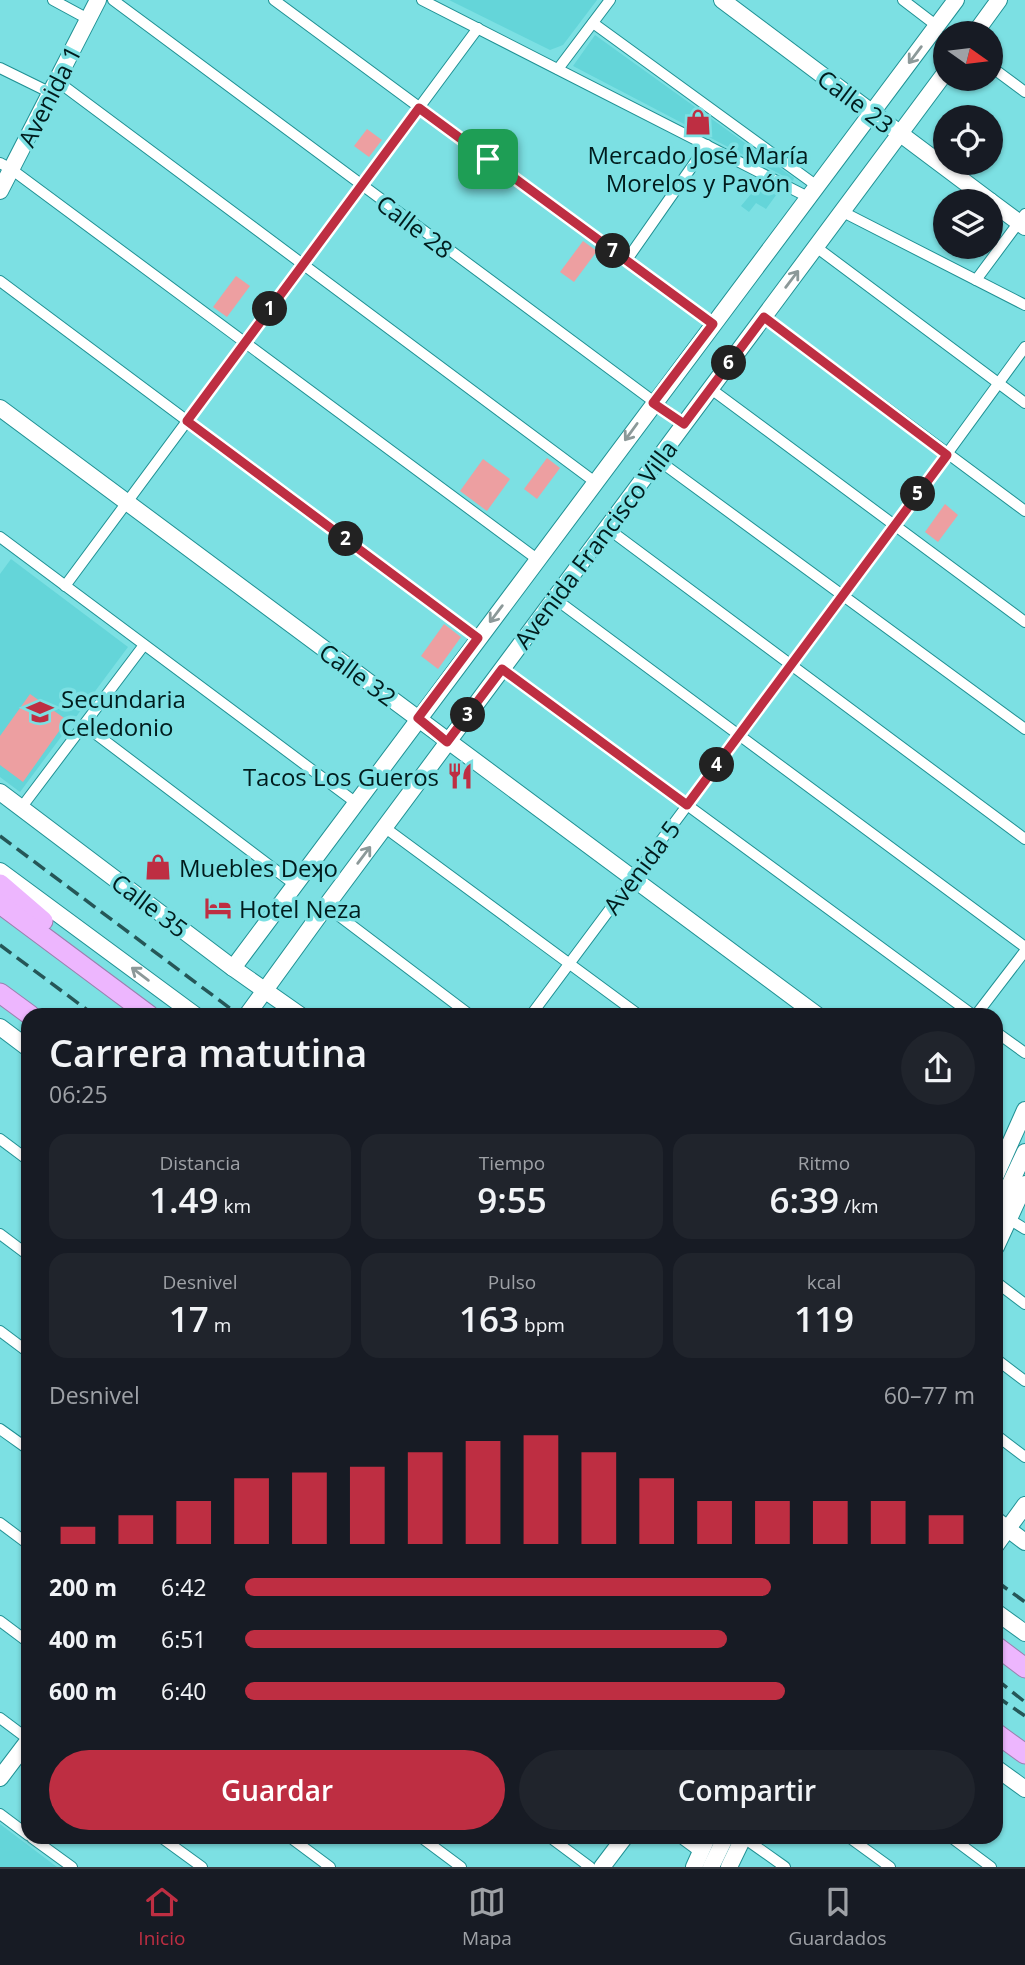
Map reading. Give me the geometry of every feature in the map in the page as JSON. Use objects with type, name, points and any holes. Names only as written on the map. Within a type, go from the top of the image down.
[{"type":"highway","points":[[0,884],[60,935],[106,983]]},
{"type":"highway","points":[[0,904],[140,1008]]},
{"type":"highway","points":[[0,993],[21,1008]]},
{"type":"highway","points":[[1003,1650],[1025,1662]]},
{"type":"highway","points":[[1003,1651],[1025,1668]]},
{"type":"highway","points":[[1003,1737],[1025,1754]]},
{"type":"main road","name":"Avenida 1","points":[[0,191],[6,166],[54,87],[97,0]]},
{"type":"main road","name":"Calle 23","points":[[722,0],[974,189]]},
{"type":"main road","name":"Avenida Francisco Villa","points":[[941,21],[956,0]]},
{"type":"main road","points":[[984,21],[999,0]]},
{"type":"main road","name":"Avenida Francisco Villa","points":[[233,968],[933,31]]},
{"type":"main road","name":"Avenida Francisco Villa","points":[[252,1008],[933,90]]},
{"type":"main road","name":"Calle 23","points":[[1003,209],[1023,221]]},
{"type":"main road","name":"Calle 32","points":[[0,408],[807,1008]]},
{"type":"main road","name":"Calle 35","points":[[0,792],[233,968],[291,1008]]},
{"type":"main road","points":[[0,871],[186,1008]]},
{"type":"main road","points":[[0,1027],[21,1043]]},
{"type":"main road","points":[[1003,1145],[1025,1111]]},
{"type":"main road","points":[[1003,1214],[1025,1152]]},
{"type":"main road","points":[[1003,1216],[1025,1184]]},
{"type":"main road","points":[[1003,1523],[1025,1506]]},
{"type":"main road","points":[[1003,1525],[1025,1542]]},
{"type":"main road","points":[[1003,1617],[1025,1633]]},
{"type":"main road","points":[[0,1778],[21,1750]]},
{"type":"main road","points":[[1003,1773],[1025,1789]]},
{"type":"main road","points":[[602,1867],[619,1844]]},
{"type":"main road","points":[[711,1867],[721,1844]]},
{"type":"main road","points":[[729,1867],[745,1844]]},
{"type":"street","points":[[52,0],[88,19]]},
{"type":"street","name":"Calle 28","points":[[113,0],[684,424]]},
{"type":"street","points":[[274,0],[713,324]]},
{"type":"street","points":[[422,0],[707,145],[813,191]]},
{"type":"street","points":[[558,69],[610,0]]},
{"type":"street","points":[[902,0],[933,23]]},
{"type":"street","points":[[593,23],[813,191]]},
{"type":"street","points":[[65,586],[478,28]]},
{"type":"street","points":[[0,68],[54,87],[302,265],[595,482]]},
{"type":"street","points":[[1003,76],[1025,92]]},
{"type":"street","points":[[626,261],[707,145]]},
{"type":"street","points":[[6,166],[537,559]]},
{"type":"street","points":[[843,212],[1025,305]]},
{"type":"street","points":[[976,280],[1023,221]]},
{"type":"street","points":[[816,247],[1025,403]]},
{"type":"street","points":[[0,281],[478,638]]},
{"type":"street","points":[[764,317],[1025,511]]},
{"type":"street","name":"Avenida 5","points":[[536,1008],[1025,347]]},
{"type":"street","points":[[711,389],[1025,622]]},
{"type":"street","points":[[657,460],[1025,729]]},
{"type":"street","points":[[607,528],[1025,839]]},
{"type":"street","points":[[2,543],[65,586],[355,802]]},
{"type":"street","points":[[554,598],[1025,949],[980,1008]]},
{"type":"street","points":[[21,808],[144,645]]},
{"type":"street","points":[[502,669],[965,1008]]},
{"type":"street","points":[[84,725],[294,884]]},
{"type":"street","points":[[384,827],[630,1008]]},
{"type":"street","points":[[326,906],[461,1008]]},
{"type":"street","points":[[1003,1037],[1025,1053]]},
{"type":"street","points":[[0,1139],[21,1155]]},
{"type":"street","points":[[1003,1218],[1025,1229]]},
{"type":"street","points":[[0,1234],[21,1250]]},
{"type":"street","points":[[1003,1287],[1025,1304]]},
{"type":"street","points":[[0,1331],[21,1347]]},
{"type":"street","points":[[1003,1364],[1025,1381]]},
{"type":"street","points":[[0,1429],[21,1444]]},
{"type":"street","points":[[1003,1440],[1025,1457]]},
{"type":"street","points":[[0,1523],[21,1539]]},
{"type":"street","points":[[0,1621],[21,1637]]},
{"type":"street","points":[[0,1718],[21,1734]]},
{"type":"street","points":[[0,1814],[21,1829]]},
{"type":"street","points":[[41,1844],[72,1867]]},
{"type":"street","points":[[170,1844],[202,1867]]},
{"type":"street","points":[[299,1844],[330,1867]]},
{"type":"street","points":[[430,1844],[461,1867]]},
{"type":"street","points":[[559,1844],[590,1867]]},
{"type":"street","points":[[753,1844],[785,1867]]},
{"type":"street","points":[[858,1844],[890,1867]]},
{"type":"street","points":[[960,1844],[991,1867]]},
{"type":"shaded area","points":[[449,0],[597,0],[563,45],[550,50]]},
{"type":"shaded area","name":"Mercado José María Morelos y Pavón","points":[[595,35],[794,178],[793,181],[573,66]]},
{"type":"shaded area","points":[[367,129],[382,140],[369,157],[354,146]]},
{"type":"shaded area","points":[[761,182],[779,191],[766,209],[756,203],[749,212],[741,206]]},
{"type":"shaded area","points":[[583,241],[597,251],[574,282],[560,272]]},
{"type":"shaded area","points":[[236,276],[250,286],[227,317],[213,307]]},
{"type":"shaded area","points":[[547,458],[560,468],[537,499],[524,489]]},
{"type":"shaded area","points":[[483,459],[510,479],[487,511],[460,491]]},
{"type":"shaded area","points":[[945,504],[958,515],[938,542],[925,532]]},
{"type":"shaded area","name":"Secundaria Celedonio","points":[[11,559],[128,647],[20,792],[0,777],[0,574]]},
{"type":"shaded area","points":[[444,624],[461,637],[438,669],[421,656]]},
{"type":"shaded area","points":[[30,694],[67,720],[23,782],[0,765],[0,736]]},
{"type":"shaded area","points":[[0,1824],[21,1840],[21,1844],[26,1844],[57,1867],[0,1867]]},
{"type":"railway","points":[[0,836],[230,1008]]},
{"type":"railway","points":[[0,945],[85,1008]]},
{"type":"railway","points":[[1003,1586],[1025,1602]]},
{"type":"railway","points":[[1003,1685],[1025,1702]]},
{"type":"railway","points":[[1003,1701],[1025,1716]]},
{"type":"place","name":"Mercado José María Morelos y Pavón","points":[[698,122]]},
{"type":"place","name":"Secundaria Celedonio","points":[[40,712]]},
{"type":"place","name":"Tacos Los Gueros","points":[[460,776]]},
{"type":"place","name":"Muebles Deʞo","points":[[158,867]]},
{"type":"place","name":"Hotel Neza","points":[[218,908]]},
{"type":"route","points":[[419,108],[488,159],[713,324],[653,403],[684,424],[764,317],[947,455],[687,805],[502,669],[447,742],[418,718],[478,638],[187,421],[419,108]]}]
